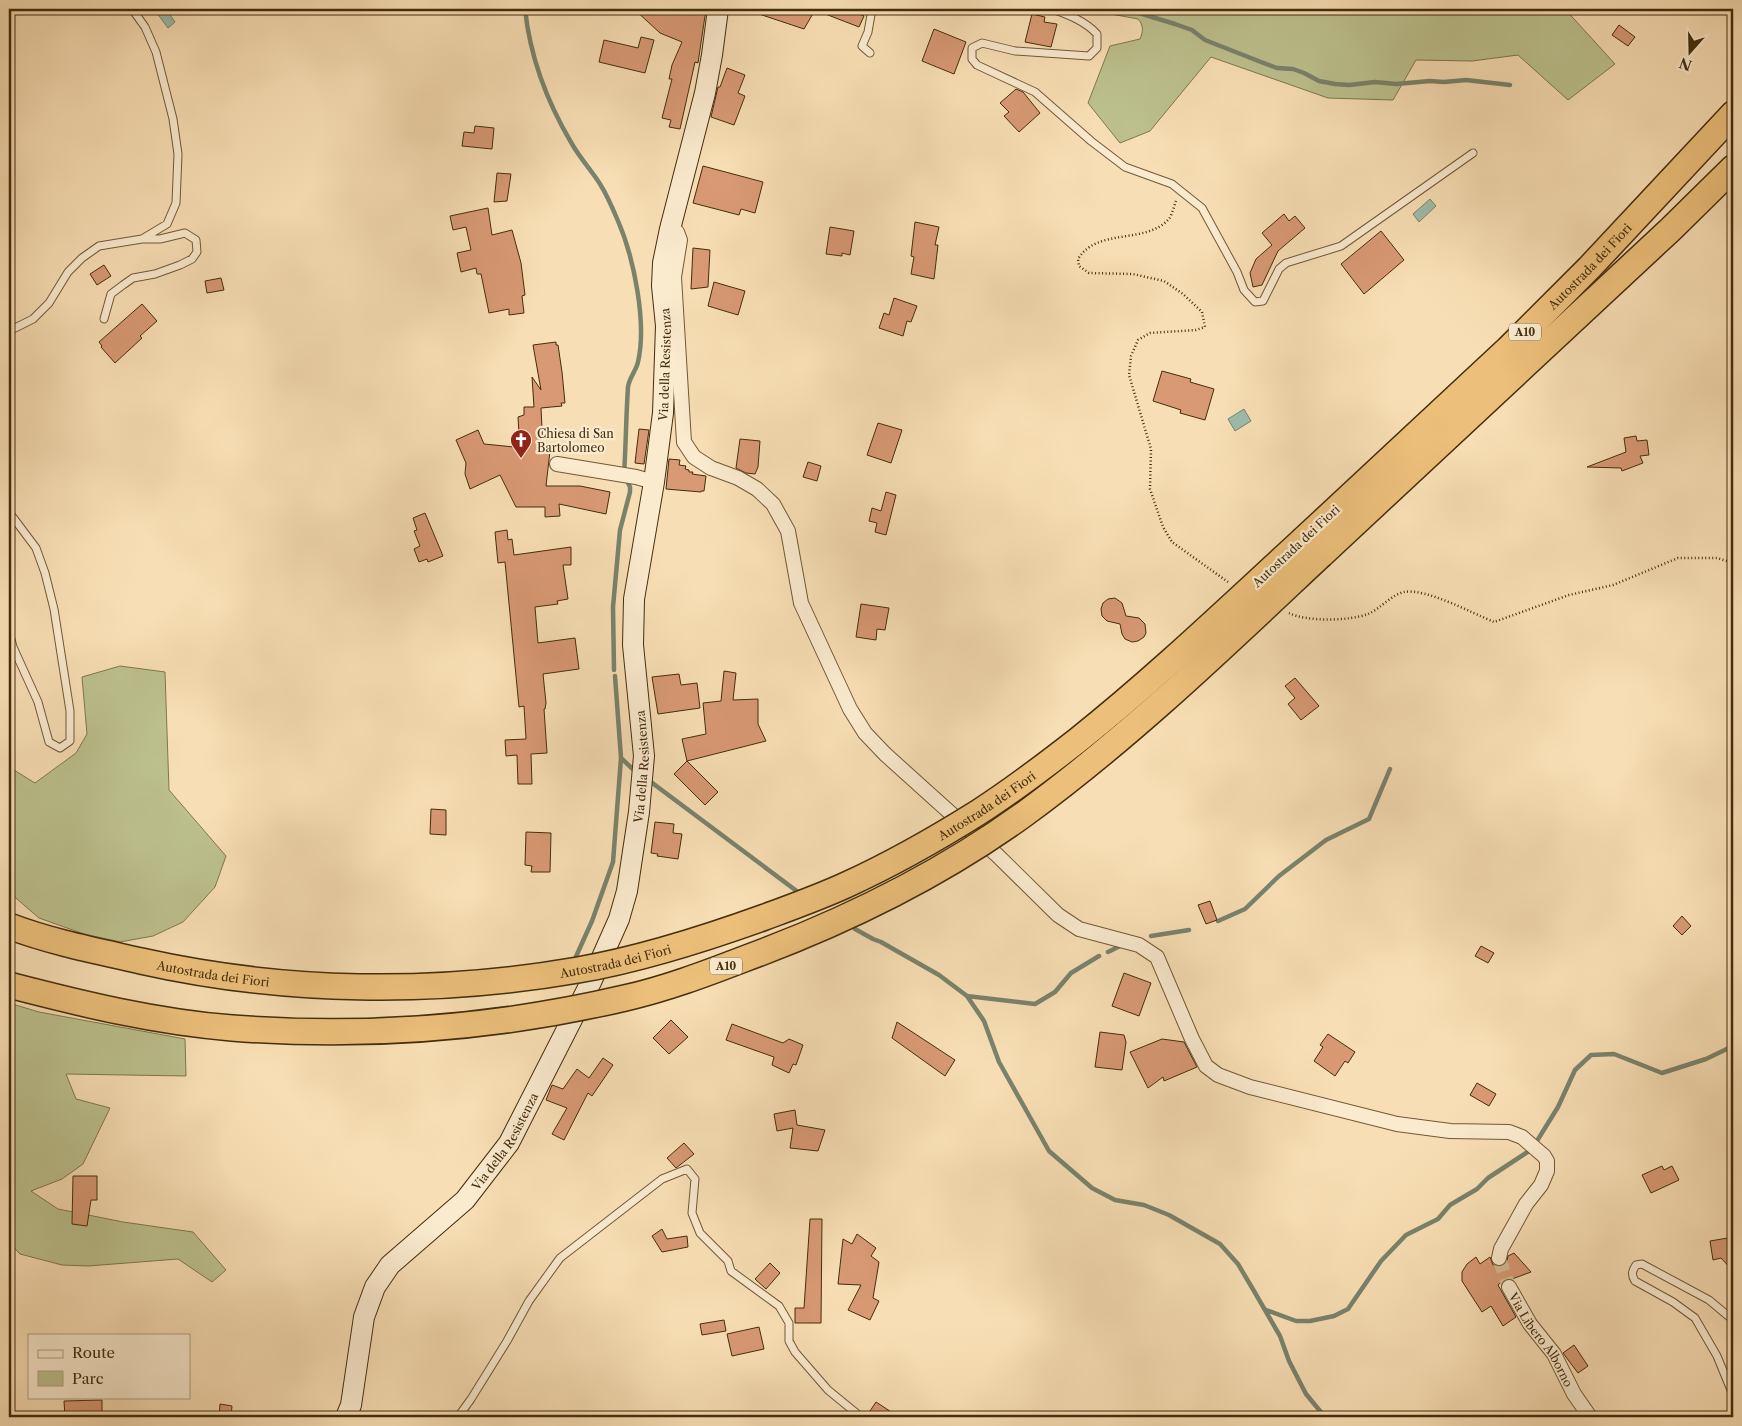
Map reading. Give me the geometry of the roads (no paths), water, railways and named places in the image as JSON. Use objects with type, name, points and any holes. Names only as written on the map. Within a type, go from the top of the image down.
[{"type":"highway","name":"Autostrada dei Fiori","points":[[9,985],[86,1005],[155,1018],[230,1028],[377,1031],[462,1026],[522,1018],[627,998],[706,973],[802,938],[870,907],[950,862],[1021,816],[1094,760],[1168,696],[1589,268],[1733,114]]},
{"type":"highway","name":"Autostrada dei Fiori","points":[[9,926],[89,950],[185,971],[265,982],[321,986],[401,988],[505,981],[581,970],[642,956],[712,936],[846,885],[919,847],[981,811],[1043,767],[1128,700],[1313,547],[1663,236],[1733,168]]},
{"type":"street","name":"Via della Resistenza","points":[[346,1417],[351,1405],[364,1317],[375,1287],[390,1265],[465,1200],[509,1143],[591,982],[619,919],[627,891],[639,812],[644,756],[633,645],[634,599],[645,480],[663,412],[666,326],[662,286],[663,263],[704,92],[712,55],[718,9]]},
{"type":"street","points":[[670,229],[677,232],[680,240],[674,277],[684,442],[694,457],[711,468],[738,478],[757,489],[773,504],[788,531],[802,603],[850,709],[865,733],[997,855],[1058,915],[1079,929],[1139,945],[1157,957],[1192,1039],[1206,1066],[1218,1075],[1250,1087],[1398,1124],[1450,1131],[1509,1132],[1522,1137],[1544,1156],[1547,1161],[1547,1171],[1541,1185],[1526,1204],[1502,1249],[1500,1258]]},
{"type":"street","points":[[557,464],[645,480]]},
{"type":"street","name":"Via Libero Alborno","points":[[1509,1287],[1530,1324],[1554,1354],[1574,1394],[1590,1417]]},
{"type":"lane","points":[[132,9],[145,28],[156,52],[173,119],[178,154],[176,203],[167,224],[142,239]]},
{"type":"lane","points":[[870,53],[862,46],[868,32],[872,9]]},
{"type":"lane","points":[[1052,9],[1070,15],[1090,27],[1097,34],[1097,48],[1089,56],[1015,51],[982,43],[972,48],[971,56],[974,63],[1035,92],[1090,141],[1125,167],[1172,184],[1202,208],[1237,272],[1244,290],[1255,302],[1263,301],[1279,269],[1286,263],[1341,246],[1473,153]]},
{"type":"lane","points":[[9,332],[33,320],[49,303],[68,272],[82,258],[99,246],[142,239],[160,239],[185,233],[196,240],[198,252],[192,259],[155,274],[133,278],[111,294],[104,318]]},
{"type":"lane","points":[[9,512],[36,548],[54,610],[70,711],[70,740],[60,748],[49,742],[38,702],[13,647],[9,632]]},
{"type":"lane","points":[[458,1417],[507,1341],[529,1301],[560,1258],[662,1179],[688,1169],[695,1179],[692,1213],[700,1234],[728,1261],[731,1271],[779,1306],[788,1323],[789,1341],[795,1352],[828,1390],[861,1417]]},
{"type":"lane","points":[[1733,1320],[1709,1300],[1642,1264],[1636,1265],[1632,1270],[1632,1276],[1635,1281],[1673,1302],[1695,1318],[1717,1356],[1733,1395]]},
{"type":"waterway","points":[[525,9],[535,62],[547,95],[572,144],[610,202],[624,236],[634,272],[640,310],[641,329],[638,362],[628,387],[624,474],[630,487],[630,492],[620,530],[613,607],[614,670]]},
{"type":"waterway","points":[[1106,9],[1115,12],[1139,13],[1175,24],[1192,30],[1205,40],[1277,68],[1293,69],[1319,81],[1349,85],[1375,82],[1396,84],[1466,80],[1510,85]]},
{"type":"waterway","points":[[574,961],[592,921],[613,862],[621,758],[615,676]]},
{"type":"waterway","points":[[621,758],[637,773]]},
{"type":"waterway","points":[[1218,921],[1245,909],[1279,876],[1326,840],[1369,819],[1390,769]]},
{"type":"waterway","points":[[651,782],[802,895]]},
{"type":"waterway","points":[[855,929],[939,975],[967,996],[984,1021],[999,1062],[1049,1151],[1092,1188],[1115,1200],[1144,1205],[1169,1215],[1220,1244],[1238,1264],[1280,1336],[1289,1361],[1306,1394],[1325,1417]]},
{"type":"waterway","points":[[1151,936],[1189,930]]},
{"type":"waterway","points":[[1108,952],[1122,945]]},
{"type":"waterway","points":[[967,996],[1035,1004],[1055,992],[1071,973],[1099,956]]},
{"type":"waterway","points":[[1266,1310],[1296,1321],[1310,1321],[1334,1316],[1348,1309],[1381,1261],[1406,1235],[1438,1219],[1450,1205],[1477,1189],[1488,1178],[1532,1149],[1558,1107],[1575,1070],[1591,1055],[1614,1054],[1662,1073],[1706,1059],[1733,1046]]},
{"type":"tunnel","points":[[1499,1258],[1509,1287]]},
{"type":"place","name":"Chiesa di San Bartolomeo","points":[[521,459]]}]
